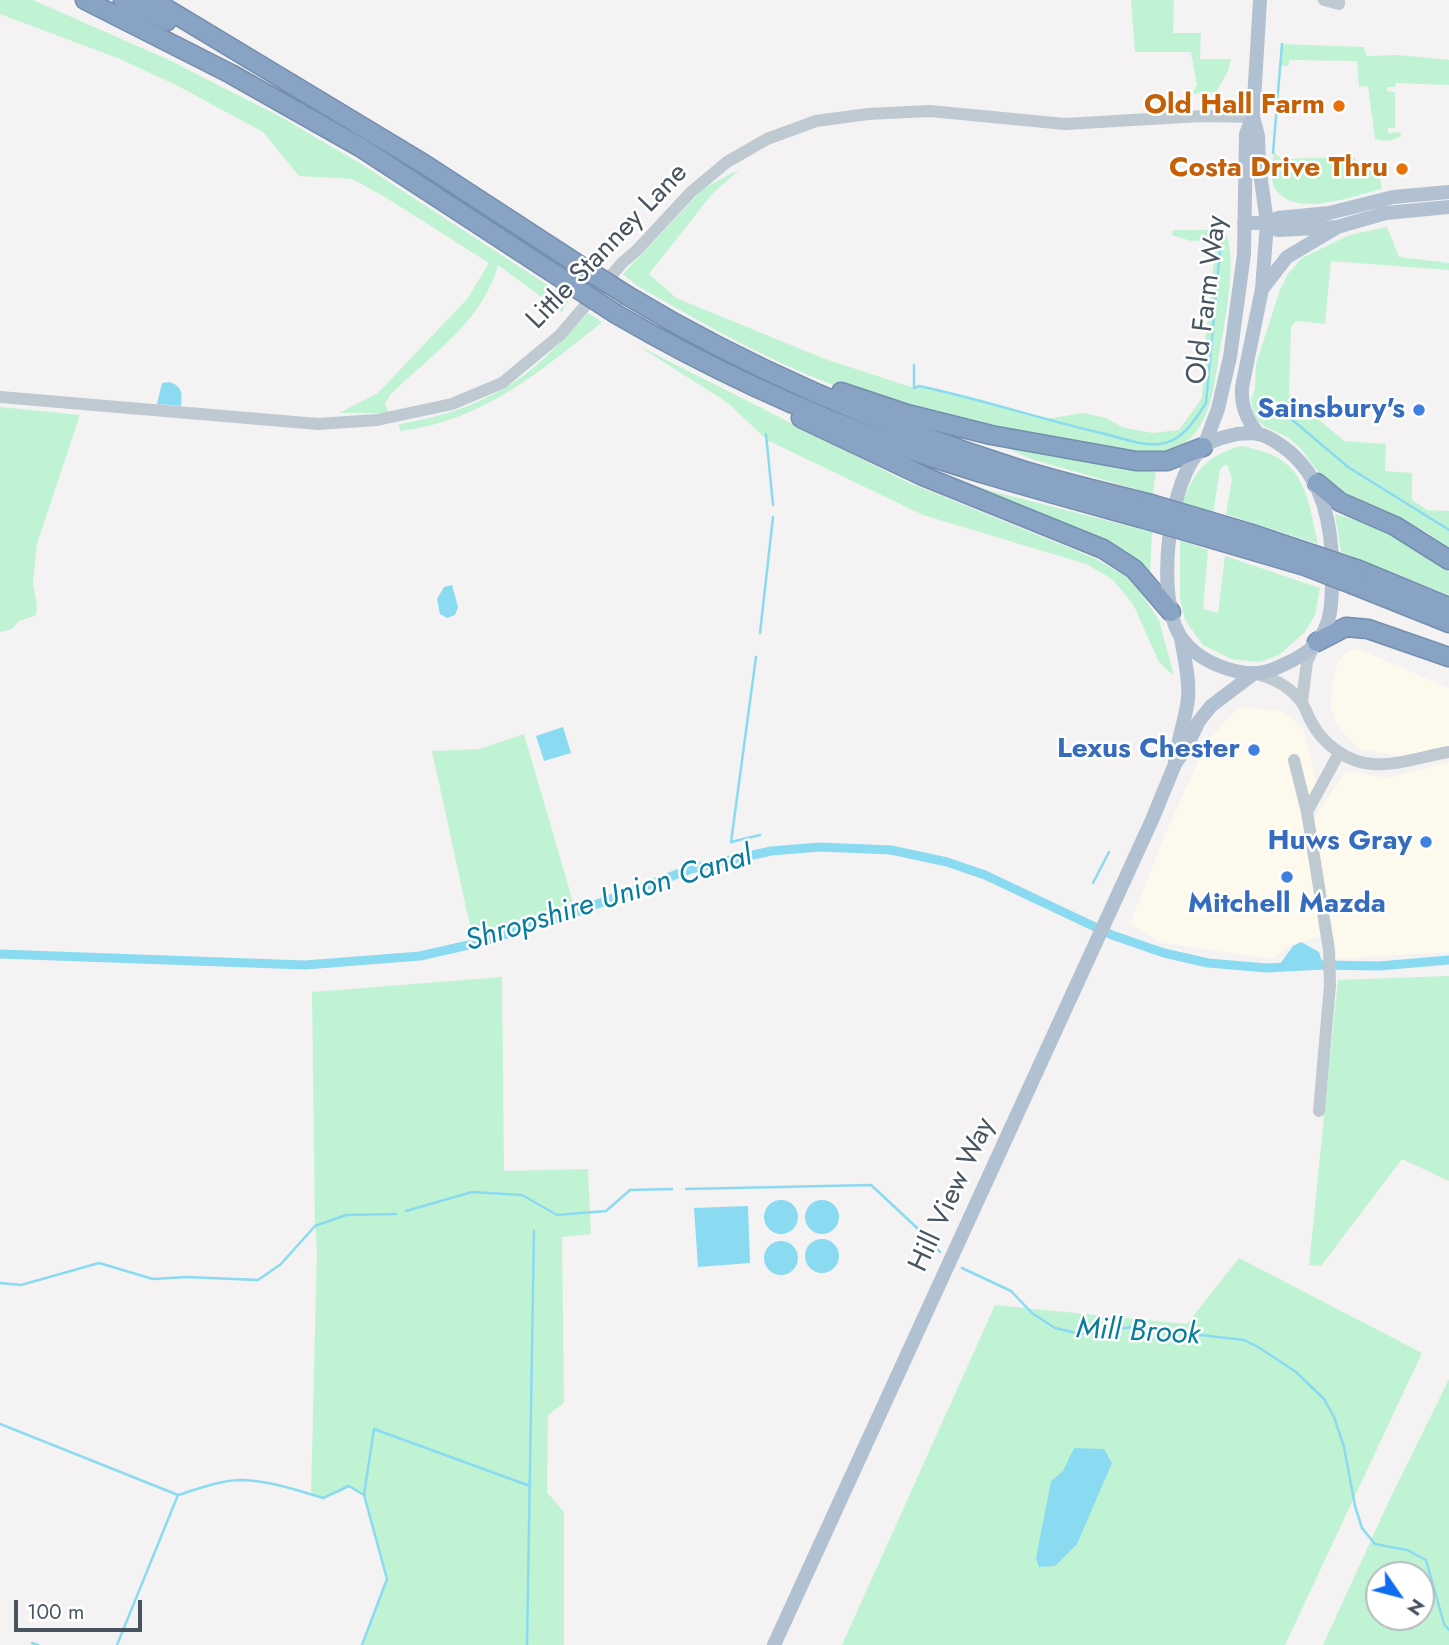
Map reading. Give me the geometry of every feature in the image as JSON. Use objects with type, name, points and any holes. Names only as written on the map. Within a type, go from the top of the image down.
[{"type":"highway","points":[[78,0],[107,11]]},
{"type":"highway","points":[[85,0],[231,74],[360,147],[616,314],[750,392],[923,476],[1103,549],[1134,569],[1171,612]]},
{"type":"highway","points":[[123,0],[298,88]]},
{"type":"highway","points":[[152,0],[424,164],[628,296],[808,390],[905,430],[1304,566],[1357,578],[1449,607]]},
{"type":"highway","points":[[730,351],[907,414],[992,435],[1136,461],[1167,461],[1204,446]]},
{"type":"highway","points":[[694,357],[811,411],[898,446],[1019,485],[1150,512]]},
{"type":"highway","points":[[1317,484],[1340,502],[1395,526],[1449,560]]},
{"type":"highway","points":[[1357,578],[1449,623]]},
{"type":"highway","points":[[1316,643],[1346,626],[1368,629],[1449,657]]},
{"type":"main road","name":"Old Farm Way","points":[[1204,446],[1218,409],[1230,357],[1244,254],[1246,134],[1253,117],[1261,0]]},
{"type":"main road","name":"Old Farm Way","points":[[1253,117],[1258,136],[1267,223],[1262,289],[1241,402],[1245,415],[1258,433]]},
{"type":"main road","points":[[1244,223],[1267,223],[1278,218],[1329,213],[1393,197],[1449,192]]},
{"type":"main road","points":[[1262,289],[1287,257],[1337,228],[1385,213],[1449,207]]},
{"type":"main road","points":[[1267,223],[1278,230],[1337,228]]},
{"type":"main road","points":[[1237,433],[1258,433],[1288,450],[1301,462],[1317,484],[1327,517],[1332,545],[1332,609],[1316,643],[1292,661],[1255,675],[1222,668],[1203,659],[1180,635],[1171,612],[1169,537],[1175,503],[1189,464],[1204,446],[1237,433]]},
{"type":"main road","name":"Hill View Way","points":[[1175,764],[1176,743],[1188,696],[1180,635]]},
{"type":"main road","name":"Hill View Way","points":[[774,1645],[1175,764],[1211,706],[1255,675]]},
{"type":"street","points":[[1324,0],[1339,4],[1339,0]]},
{"type":"street","name":"Little Stanney Lane","points":[[0,397],[318,424],[377,420],[452,404],[502,383],[561,335],[622,263],[638,250],[691,192],[727,162],[767,139],[816,121],[868,114],[930,111],[1065,124],[1201,116],[1253,117]]},
{"type":"street","points":[[1302,701],[1307,662],[1316,643]]},
{"type":"street","points":[[1255,675],[1275,680],[1287,687],[1302,701],[1313,726],[1339,753],[1371,764],[1396,763],[1449,752]]},
{"type":"street","points":[[1307,812],[1339,753]]},
{"type":"street","points":[[1294,760],[1307,812],[1329,950],[1330,985],[1319,1111]]},
{"type":"shaded area","points":[[1361,650],[1449,688],[1449,747],[1399,756],[1360,749],[1349,740],[1337,724],[1331,709],[1332,682],[1338,661],[1348,651]]},
{"type":"shaded area","points":[[1238,707],[1283,711],[1303,728],[1317,783],[1302,816],[1321,936],[1288,946],[1273,959],[1162,943],[1130,924],[1169,825],[1207,742]]},
{"type":"shaded area","points":[[1449,762],[1449,952],[1335,959],[1313,825],[1317,813],[1346,771],[1388,778]]},
{"type":"green space","points":[[0,0],[33,0],[169,60],[281,117],[363,165],[569,299],[562,312],[498,265],[491,285],[468,320],[391,394],[385,404],[389,413],[339,413],[378,393],[468,298],[489,263],[352,179],[299,176],[263,132],[178,86],[120,59],[0,14]]},
{"type":"green space","points":[[1131,0],[1174,0],[1173,33],[1201,33],[1200,59],[1231,59],[1228,71],[1216,92],[1192,94],[1197,85],[1191,52],[1135,52]]},
{"type":"green space","points":[[1282,44],[1364,47],[1366,56],[1398,55],[1449,60],[1449,85],[1396,83],[1395,87],[1387,87],[1387,91],[1395,92],[1395,128],[1388,128],[1388,133],[1400,132],[1401,136],[1392,140],[1378,140],[1375,139],[1368,86],[1359,87],[1357,61],[1290,60],[1288,66],[1280,66]]},
{"type":"green space","points":[[1274,152],[1281,159],[1352,157],[1363,164],[1377,164],[1382,189],[1327,203],[1298,203],[1286,199],[1274,186]]},
{"type":"green space","points":[[740,169],[712,194],[649,274],[676,298],[825,359],[914,388],[919,386],[941,390],[1046,419],[1083,413],[1106,418],[1124,428],[1153,433],[1179,430],[1202,398],[1216,242],[1191,241],[1172,235],[1173,230],[1224,230],[1231,257],[1229,294],[1214,384],[1204,419],[1198,429],[1181,445],[1157,453],[1144,454],[1026,434],[921,411],[839,387],[780,362],[693,317],[636,285],[623,274],[704,188]]},
{"type":"green space","points":[[1387,227],[1399,257],[1449,263],[1449,270],[1331,261],[1325,324],[1296,321],[1291,327],[1289,394],[1344,441],[1386,444],[1385,471],[1412,473],[1412,500],[1427,510],[1449,511],[1449,548],[1426,532],[1373,506],[1347,498],[1329,487],[1303,451],[1289,438],[1264,426],[1253,411],[1251,400],[1255,389],[1256,364],[1280,290],[1288,274],[1302,258],[1349,235]]},
{"type":"green space","points":[[588,313],[602,322],[508,392],[457,417],[400,431],[399,424],[460,409],[489,397],[516,381],[545,358]]},
{"type":"green space","points":[[637,345],[907,482],[1094,558],[1131,579],[1159,620],[1174,676],[1159,662],[1133,604],[1112,579],[1086,564],[923,515],[767,440],[728,403]]},
{"type":"green space","points":[[0,407],[80,415],[37,544],[33,582],[36,615],[19,621],[12,629],[0,632]]},
{"type":"green space","points":[[1241,446],[1278,458],[1299,478],[1310,507],[1318,544],[1226,514],[1232,479],[1227,464],[1220,469],[1213,513],[1182,504],[1203,466],[1218,455]]},
{"type":"green space","points":[[1007,448],[1044,451],[1156,471],[1153,494],[1031,459]]},
{"type":"green space","points":[[933,470],[991,491],[1152,532],[1150,574],[1136,560],[1118,549],[932,474]]},
{"type":"green space","points":[[1335,514],[1393,534],[1449,572],[1449,595],[1341,552]]},
{"type":"green space","points":[[1180,540],[1208,550],[1203,609],[1218,613],[1225,556],[1320,588],[1315,615],[1305,632],[1279,655],[1260,662],[1231,659],[1203,645],[1185,620],[1180,598]]},
{"type":"green space","points":[[524,734],[573,902],[520,922],[472,935],[432,751],[480,749]]},
{"type":"green space","points":[[1449,976],[1449,1181],[1402,1159],[1321,1266],[1309,1265],[1338,980]]},
{"type":"green space","points":[[502,977],[504,1171],[588,1169],[591,1234],[562,1237],[564,1403],[548,1415],[547,1492],[564,1512],[564,1645],[362,1645],[387,1579],[364,1495],[349,1486],[323,1498],[311,1495],[317,1249],[312,992]]},
{"type":"green space","points":[[1239,1258],[1422,1353],[1285,1645],[842,1645],[995,1305],[1187,1324]]},
{"type":"green space","points":[[1449,1379],[1449,1645],[1323,1645],[1389,1501]]},
{"type":"water","points":[[170,382],[181,391],[181,406],[157,404],[162,383]]},
{"type":"water","points":[[452,585],[458,607],[455,615],[447,618],[440,614],[437,599],[444,587]]},
{"type":"water","points":[[563,727],[571,753],[544,761],[536,736]]},
{"type":"water","points":[[1301,942],[1319,952],[1323,965],[1277,968],[1293,946]]},
{"type":"water","points":[[781,1200],[793,1205],[798,1217],[793,1229],[781,1234],[769,1229],[764,1217],[769,1205]]},
{"type":"water","points":[[822,1200],[834,1205],[839,1217],[834,1229],[822,1234],[810,1229],[805,1217],[810,1205]]},
{"type":"water","points":[[748,1206],[750,1263],[698,1267],[694,1208]]},
{"type":"water","points":[[822,1239],[834,1244],[839,1256],[834,1268],[822,1273],[810,1268],[805,1256],[810,1244]]},
{"type":"water","points":[[781,1241],[793,1246],[798,1258],[793,1270],[781,1275],[769,1270],[764,1258],[769,1246]]},
{"type":"water","points":[[1074,1448],[1104,1449],[1112,1463],[1077,1544],[1055,1566],[1039,1567],[1036,1558],[1051,1481],[1063,1471]]},
{"type":"waterway","points":[[1273,153],[1282,44]]},
{"type":"waterway","points":[[914,365],[914,388],[919,386],[942,391],[1137,442],[1167,442],[1181,435],[1206,403],[1221,239]]},
{"type":"waterway","points":[[1276,406],[1348,467],[1449,530]]},
{"type":"waterway","points":[[766,434],[773,505]]},
{"type":"waterway","points":[[760,633],[773,517]]},
{"type":"waterway","points":[[756,657],[731,842],[760,835]]},
{"type":"waterway","name":"Shropshire Union Canal","points":[[0,954],[305,965],[420,956],[482,942],[576,912],[691,869],[771,851],[820,847],[891,850],[947,862],[985,875],[1112,935],[1164,953],[1208,963],[1267,968],[1379,966],[1449,960]]},
{"type":"waterway","points":[[1093,883],[1109,852]]},
{"type":"waterway","name":"Mill Brook","points":[[686,1189],[871,1185],[940,1252]]},
{"type":"waterway","name":"Mill Brook","points":[[406,1211],[472,1192],[522,1195],[557,1215],[606,1211],[630,1190],[672,1189]]},
{"type":"waterway","name":"Mill Brook","points":[[0,1283],[21,1285],[99,1263],[153,1279],[186,1277],[258,1280],[281,1264],[315,1226],[346,1215],[396,1214]]},
{"type":"waterway","points":[[527,1645],[534,1231]]},
{"type":"waterway","name":"Mill Brook","points":[[962,1268],[1011,1291],[1032,1313],[1055,1328],[1080,1334],[1132,1327],[1244,1340],[1296,1372],[1324,1399],[1334,1417],[1344,1447],[1362,1528],[1375,1544],[1407,1550],[1426,1560],[1444,1624],[1449,1630]]},
{"type":"waterway","points":[[0,1424],[178,1495]]},
{"type":"waterway","points":[[362,1645],[387,1579],[364,1495],[374,1429],[530,1486]]},
{"type":"waterway","points":[[117,1645],[178,1495],[234,1480],[273,1484],[323,1498],[349,1486],[364,1495]]},
{"type":"waterway","points":[[32,1643],[38,1645]]},
{"type":"place","name":"Old Hall Farm","points":[[1339,106]]},
{"type":"place","name":"Costa Drive Thru","points":[[1402,169]]},
{"type":"place","name":"Sainsbury's","points":[[1419,410]]},
{"type":"place","name":"Lexus Chester","points":[[1254,750]]},
{"type":"place","name":"Huws Gray","points":[[1426,842]]},
{"type":"place","name":"Mitchell Mazda","points":[[1287,877]]}]
